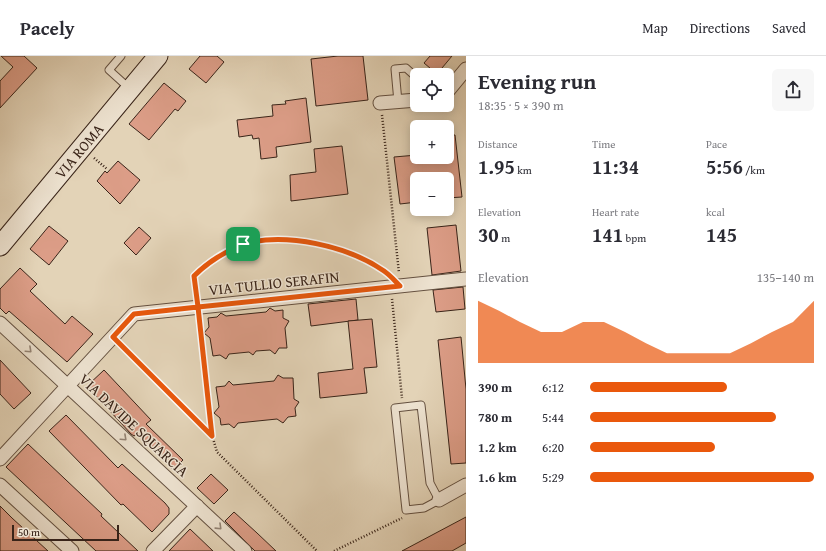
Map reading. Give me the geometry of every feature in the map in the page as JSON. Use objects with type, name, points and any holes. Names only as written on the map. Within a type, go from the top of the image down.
[{"type":"main road","name":"VIA ROMA","points":[[2,241],[158,56]]},
{"type":"street","points":[[454,84],[466,69]]},
{"type":"street","points":[[380,103],[410,101]]},
{"type":"street","name":"VIA TULLIO SERAFIN","points":[[0,459],[69,387],[134,314],[466,279]]},
{"type":"street","name":"VIA DAVIDE SQUARCIA","points":[[0,323],[245,551]]},
{"type":"street","points":[[0,485],[72,551]]},
{"type":"street","points":[[439,500],[466,486]]},
{"type":"street","points":[[153,551],[197,506]]},
{"type":"lane","points":[[121,56],[109,70],[130,89]]},
{"type":"lane","points":[[398,102],[395,69],[406,68],[410,72]]},
{"type":"lane","points":[[422,405],[430,483],[439,500],[424,508],[406,510],[395,408],[422,405]]},
{"type":"path","points":[[380,103],[404,407]]},
{"type":"path","points":[[317,551],[217,452],[212,436],[194,276],[208,263],[224,252],[259,240],[296,240],[321,245],[365,261],[384,271],[395,286]]},
{"type":"path","points":[[113,337],[212,436]]},
{"type":"path","points":[[334,551],[424,508]]},
{"type":"building","points":[[1,56],[24,56],[37,68],[0,108],[0,81],[13,67]]},
{"type":"building","points":[[200,56],[217,56],[224,62],[206,83],[189,69]]},
{"type":"building","points":[[338,56],[363,56],[368,100],[316,106],[311,59]]},
{"type":"building","points":[[430,56],[452,56],[442,68],[430,68],[424,63]]},
{"type":"building","points":[[164,83],[186,101],[178,111],[175,109],[149,140],[129,124]]},
{"type":"building","points":[[306,98],[311,142],[276,147],[277,157],[261,159],[259,138],[253,139],[252,135],[239,137],[237,120],[273,116],[272,105],[286,104],[285,101]]},
{"type":"building","points":[[455,135],[462,197],[454,198],[454,172],[410,172],[410,203],[400,204],[394,157],[410,156],[410,164],[454,164]]},
{"type":"building","points":[[342,146],[348,194],[291,201],[290,175],[316,172],[314,149]]},
{"type":"building","points":[[118,161],[140,180],[120,204],[97,181],[105,171],[107,173]]},
{"type":"building","points":[[456,225],[461,271],[432,275],[427,228]]},
{"type":"building","points":[[49,226],[68,241],[49,265],[30,249]]},
{"type":"building","points":[[139,227],[151,238],[136,255],[124,243]]},
{"type":"building","points":[[20,268],[37,284],[30,291],[65,324],[72,316],[93,334],[67,362],[9,311],[6,314],[0,308],[0,289]]},
{"type":"building","points":[[463,287],[465,309],[436,312],[433,290]]},
{"type":"building","points":[[356,299],[358,320],[311,326],[308,304]]},
{"type":"building","points":[[270,308],[275,311],[283,310],[283,318],[289,321],[285,328],[287,348],[279,348],[275,354],[270,350],[256,351],[253,355],[249,352],[229,354],[226,359],[220,355],[213,356],[210,338],[204,333],[209,327],[208,318],[217,317],[221,313],[226,316],[266,312]]},
{"type":"building","points":[[372,319],[377,367],[364,368],[367,393],[320,398],[318,373],[353,369],[348,321]]},
{"type":"building","points":[[461,337],[466,389],[466,463],[451,464],[438,340]]},
{"type":"building","points":[[0,360],[31,393],[14,409],[0,394]]},
{"type":"building","points":[[104,370],[151,420],[146,424],[183,460],[173,470],[137,434],[134,436],[131,434],[87,386]]},
{"type":"building","points":[[278,375],[283,378],[293,378],[294,399],[299,402],[295,408],[296,416],[288,417],[283,423],[277,419],[238,423],[234,428],[229,424],[221,425],[220,418],[214,413],[219,407],[216,387],[225,386],[229,381],[233,385],[274,381]]},
{"type":"building","points":[[66,415],[118,468],[122,464],[169,508],[169,514],[152,532],[123,504],[121,505],[49,431]]},
{"type":"building","points":[[28,444],[102,514],[101,516],[138,551],[96,551],[6,467]]},
{"type":"building","points":[[211,474],[228,490],[214,504],[197,488]]},
{"type":"building","points":[[0,506],[12,518],[48,551],[0,551]]},
{"type":"building","points":[[234,512],[276,551],[255,551],[225,521]]},
{"type":"building","points":[[466,517],[466,543],[452,551],[402,551]]},
{"type":"building","points":[[190,529],[213,551],[169,551]]},
{"type":"route","points":[[243,244],[224,252],[208,263],[194,276],[198,307],[134,314],[113,337],[212,436],[198,307],[400,286],[384,271],[365,261],[344,252],[321,245],[296,240],[274,238],[243,244]]}]
